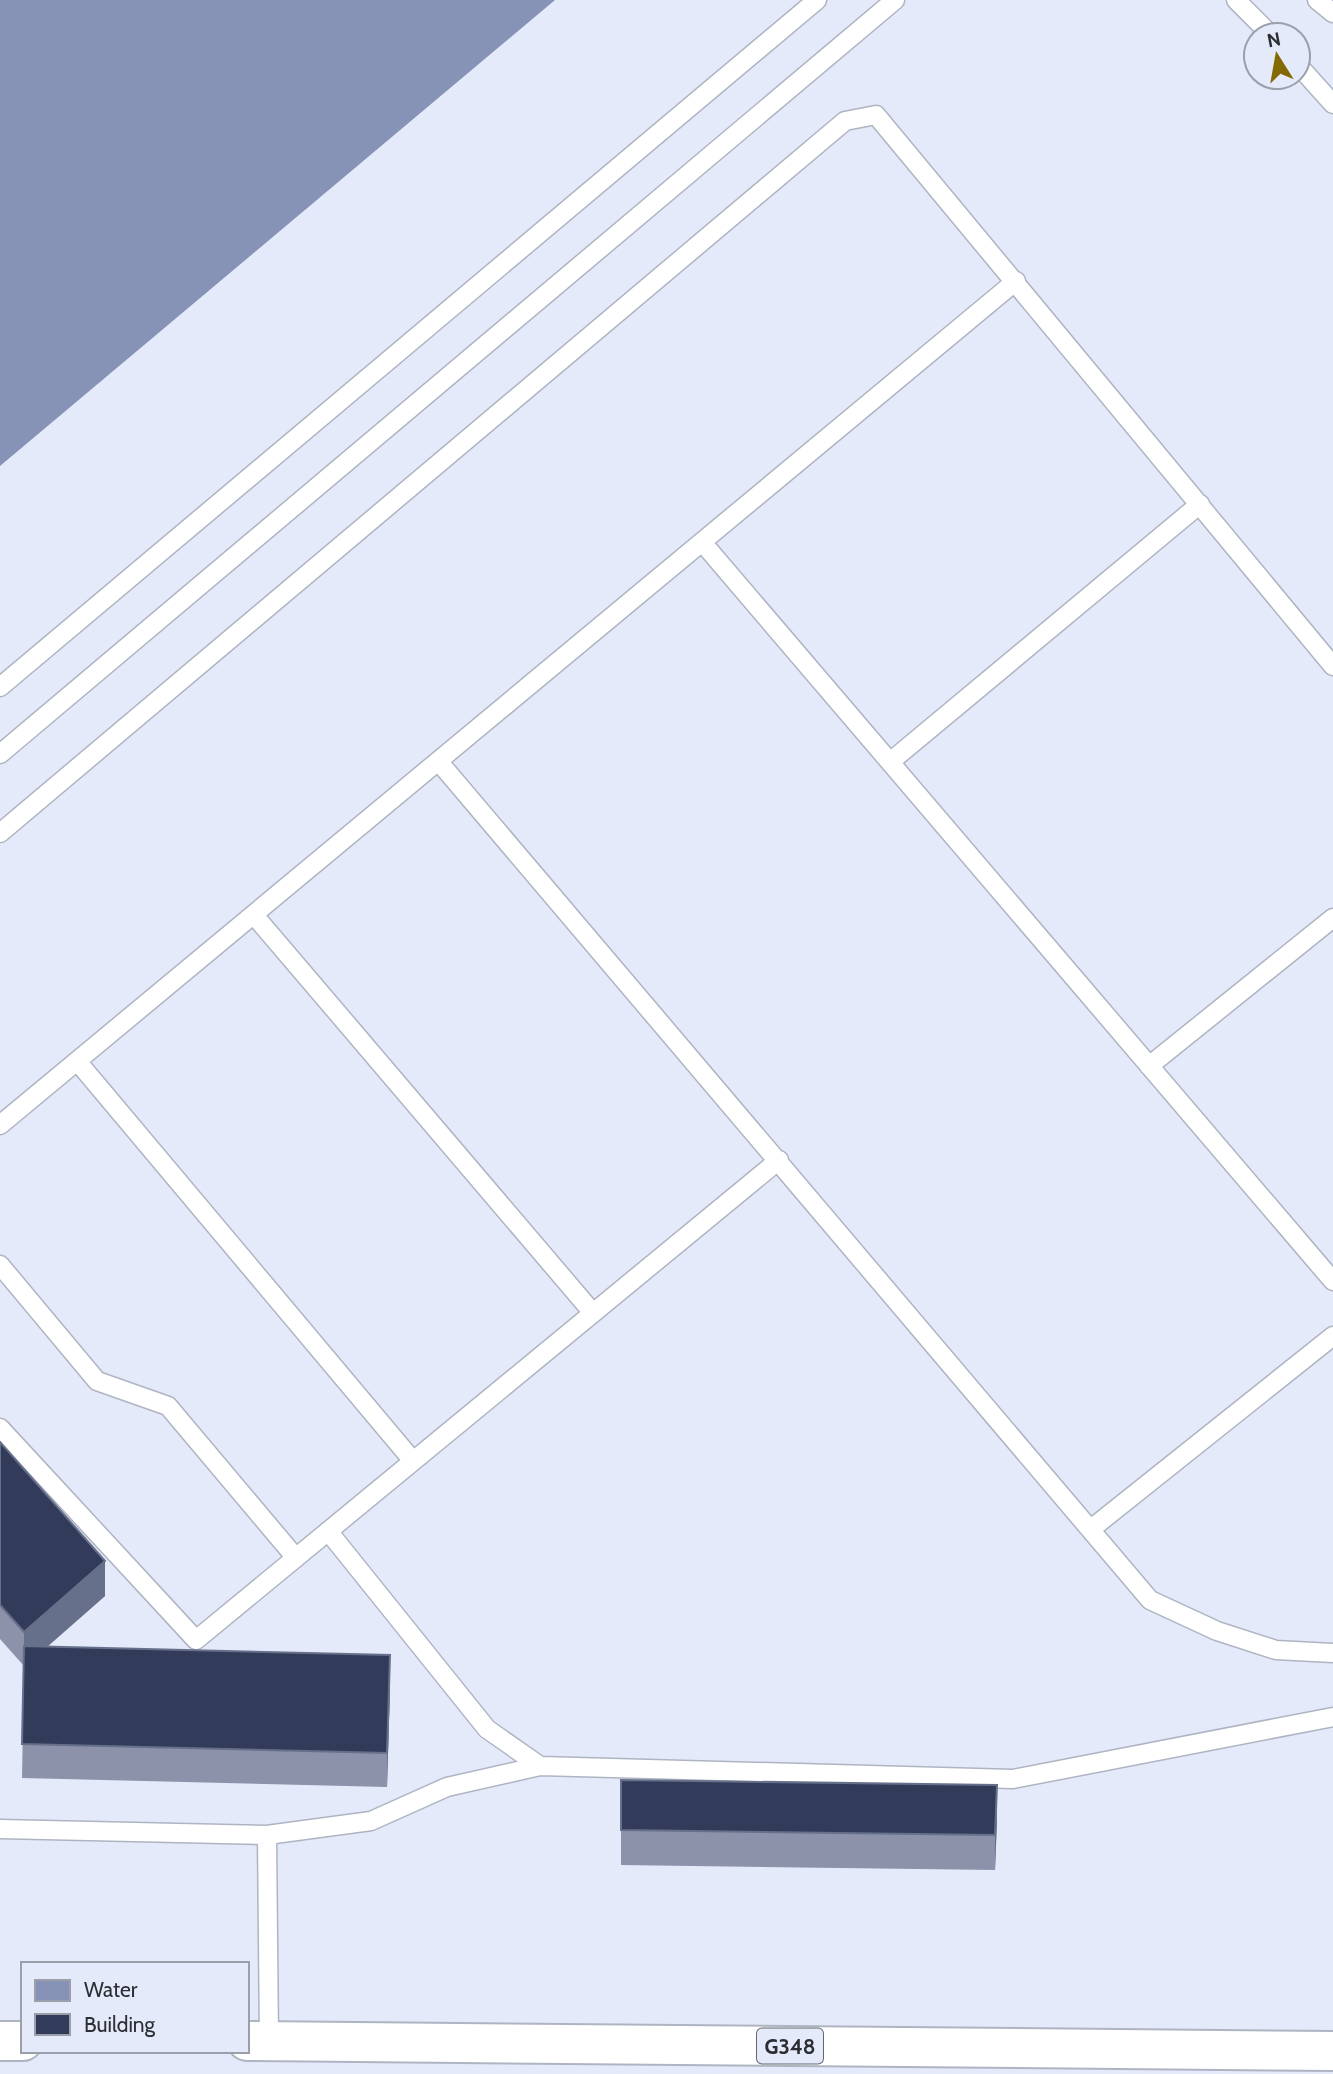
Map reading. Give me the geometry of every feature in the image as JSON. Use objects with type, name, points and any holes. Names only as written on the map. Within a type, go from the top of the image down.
[{"type":"highway","points":[[0,2040],[21,2040]]},
{"type":"highway","name":"G348","points":[[258,2040],[1333,2051]]},
{"type":"lane","points":[[0,687],[817,0]]},
{"type":"lane","points":[[0,754],[894,0]]},
{"type":"lane","points":[[1236,0],[1256,21]]},
{"type":"lane","points":[[1317,0],[1333,13]]},
{"type":"lane","points":[[1312,81],[1333,104]]},
{"type":"lane","points":[[0,833],[845,121],[876,115],[1333,666]]},
{"type":"lane","points":[[0,1125],[1016,281]]},
{"type":"lane","points":[[890,762],[1200,504]]},
{"type":"lane","points":[[702,542],[1333,1281]]},
{"type":"lane","points":[[439,762],[1150,1600],[1217,1631],[1276,1650],[1333,1653]]},
{"type":"lane","points":[[254,915],[593,1313]]},
{"type":"lane","points":[[1149,1066],[1333,918]]},
{"type":"lane","points":[[77,1062],[414,1461]]},
{"type":"lane","points":[[0,1428],[195,1640],[779,1160]]},
{"type":"lane","points":[[0,1265],[97,1381],[167,1406],[296,1558]]},
{"type":"lane","points":[[1091,1529],[1333,1336]]},
{"type":"lane","points":[[328,1531],[486,1729],[540,1766]]},
{"type":"lane","points":[[0,1829],[267,1835],[371,1821],[447,1787],[540,1766],[1013,1779],[1333,1717]]},
{"type":"lane","points":[[258,2040],[267,1835]]},
{"type":"water","points":[[0,0],[555,0],[0,466]]},
{"type":"building","points":[[0,1442],[105,1561],[24,1632],[0,1605]]},
{"type":"building","points":[[24,1646],[390,1655],[387,1753],[22,1744]]},
{"type":"building","points":[[621,1780],[997,1785],[995,1835],[621,1830]]}]
